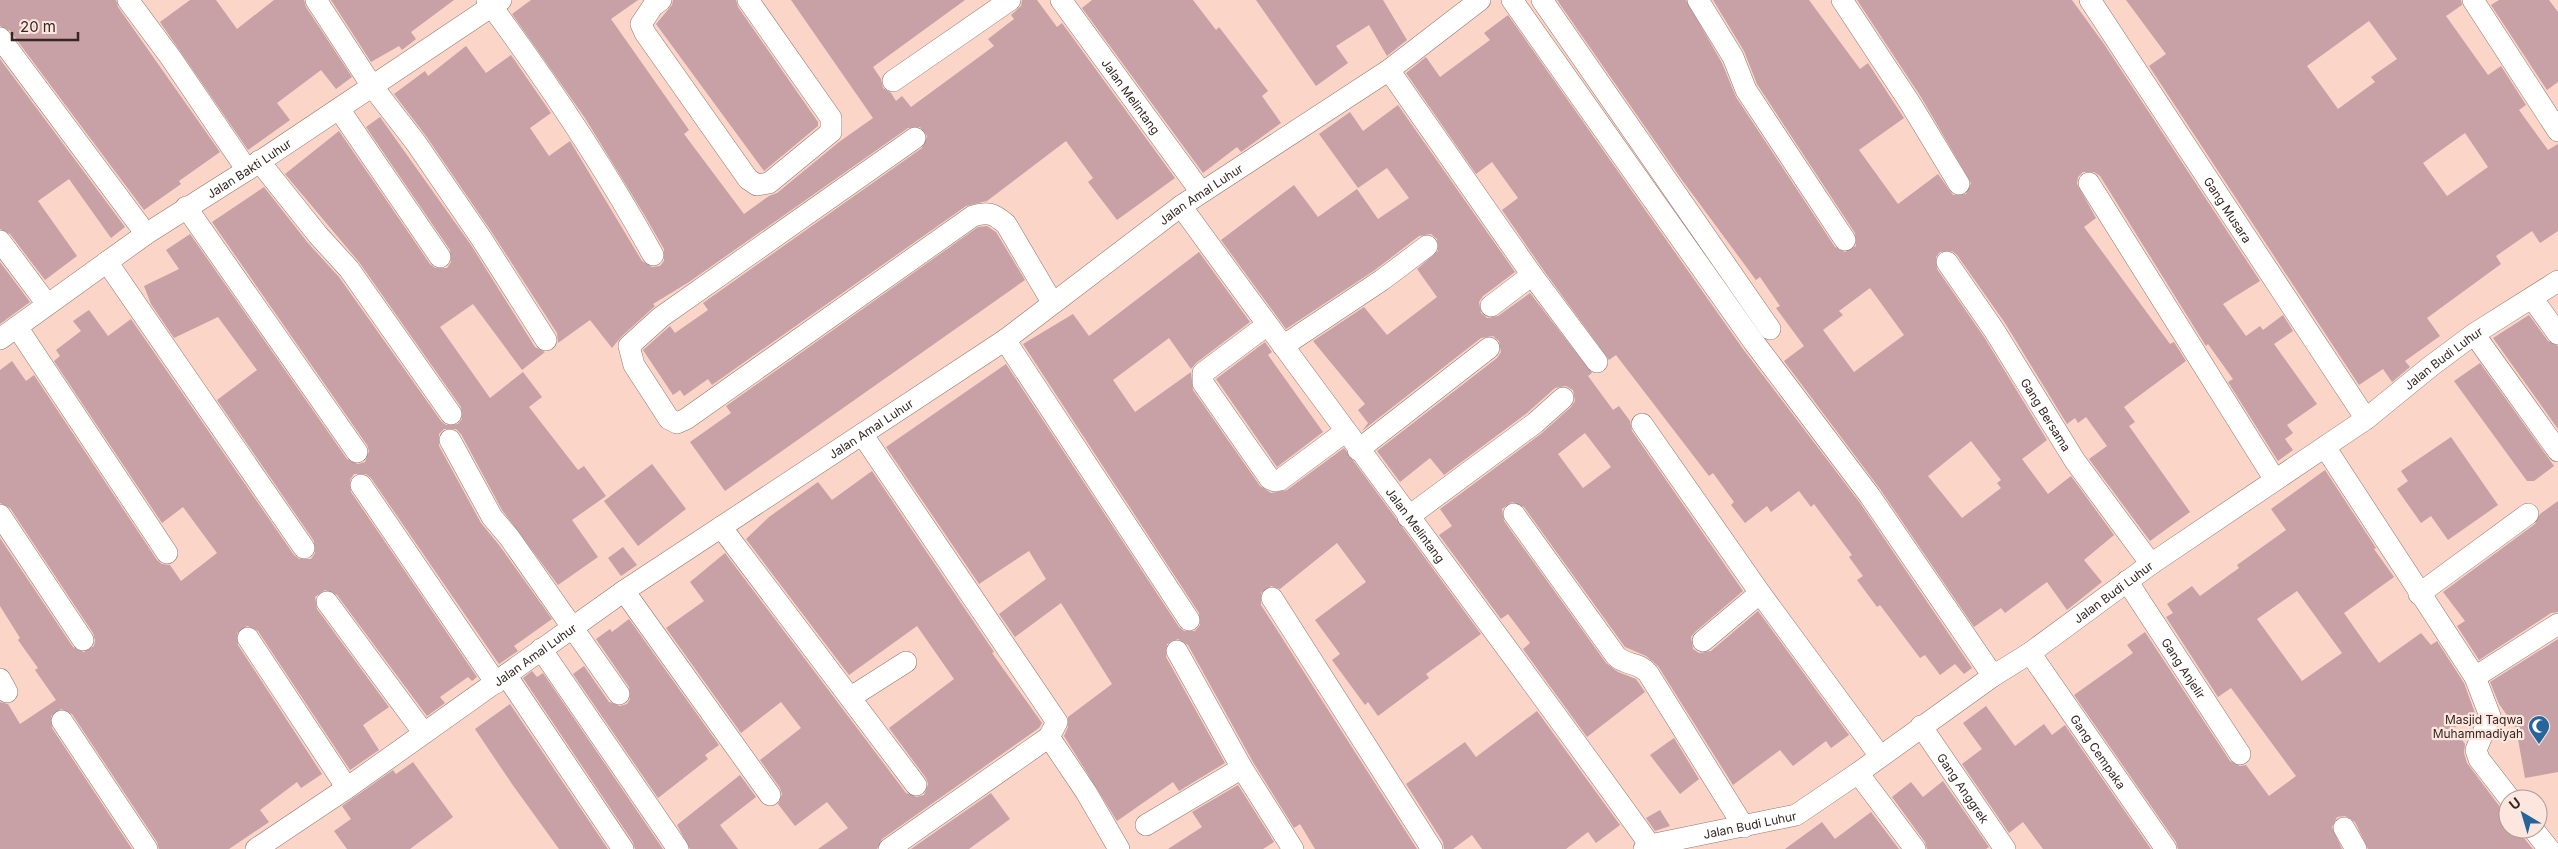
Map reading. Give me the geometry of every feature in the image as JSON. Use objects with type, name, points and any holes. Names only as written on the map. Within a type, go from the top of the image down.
[{"type":"street","points":[[128,0],[253,166],[349,269],[451,414]]},
{"type":"street","points":[[316,0],[372,86],[416,143],[481,238],[546,340]]},
{"type":"street","points":[[661,0],[653,6],[642,24],[645,33],[748,179],[757,185],[769,183],[831,132],[832,126],[831,118],[748,0]]},
{"type":"street","points":[[893,81],[1010,0]]},
{"type":"street","name":"Jalan Melintang","points":[[1062,0],[1201,192]]},
{"type":"street","points":[[1512,0],[1753,341],[1870,496],[1993,676]]},
{"type":"street","points":[[1542,0],[1770,328]]},
{"type":"street","points":[[1698,0],[1733,57],[1746,90],[1845,240]]},
{"type":"street","points":[[1842,0],[1910,103],[1959,184]]},
{"type":"street","name":"Gang Musara","points":[[2090,0],[2366,419]]},
{"type":"street","points":[[2473,0],[2558,131]]},
{"type":"street","name":"Jalan Amal Luhur","points":[[270,845],[424,732],[624,591],[1005,340],[1052,302],[1181,206],[1389,70],[1477,1]]},
{"type":"street","points":[[493,2],[625,204],[653,255]]},
{"type":"street","name":"Jalan Bakti Luhur","points":[[8,333],[146,234],[339,109],[493,2]]},
{"type":"street","points":[[0,38],[146,234]]},
{"type":"street","points":[[1389,70],[1532,275],[1597,362]]},
{"type":"street","points":[[339,109],[440,257]]},
{"type":"street","points":[[915,138],[661,317],[629,346],[634,365],[669,419],[677,423],[686,419],[973,216],[986,212],[996,215],[1006,224],[1052,302]]},
{"type":"street","points":[[2089,183],[2275,480]]},
{"type":"street","name":"Jalan Melintang","points":[[1181,206],[1358,450],[1543,696],[1647,847]]},
{"type":"street","points":[[186,207],[357,452]]},
{"type":"street","points":[[0,241],[47,304]]},
{"type":"street","points":[[1283,346],[1382,280],[1427,246]]},
{"type":"street","points":[[107,262],[304,548]]},
{"type":"street","name":"Gang Bersama","points":[[1947,262],[1994,330],[2075,461],[2151,564]]},
{"type":"street","points":[[1491,306],[1532,275]]},
{"type":"street","name":"Jalan Budi Luhur","points":[[1647,847],[1796,815],[1858,774],[1921,726],[1993,676],[2030,653],[2151,564],[2366,419],[2474,334],[2558,281]]},
{"type":"street","points":[[2532,298],[2558,334]]},
{"type":"street","points":[[1267,325],[1203,373],[1202,378],[1203,383],[1270,479],[1280,480],[1346,431]]},
{"type":"street","points":[[8,333],[167,553]]},
{"type":"street","points":[[2474,334],[2558,451]]},
{"type":"street","points":[[1005,340],[1189,620]]},
{"type":"street","points":[[1358,450],[1489,348]]},
{"type":"street","points":[[1408,517],[1535,423],[1563,398]]},
{"type":"street","points":[[1642,424],[1760,593],[1880,756]]},
{"type":"street","points":[[862,434],[1056,722],[1049,737],[889,849]]},
{"type":"street","points":[[450,440],[492,516],[509,537],[619,694]]},
{"type":"street","points":[[2324,448],[2475,677],[2490,716],[2476,750],[2479,758],[2502,789]]},
{"type":"street","points":[[361,485],[623,849]]},
{"type":"street","points":[[1514,514],[1616,656],[1620,660],[1641,665],[1648,673],[1744,827]]},
{"type":"street","points":[[2419,594],[2528,514]]},
{"type":"street","points":[[0,515],[83,640]]},
{"type":"street","points":[[721,527],[851,696],[916,785]]},
{"type":"street","name":"Gang Anjelir","points":[[2127,581],[2240,754]]},
{"type":"street","points":[[624,591],[770,795]]},
{"type":"street","points":[[1703,641],[1760,593]]},
{"type":"street","points":[[1272,598],[1432,849]]},
{"type":"street","points":[[327,602],[424,732]]},
{"type":"street","points":[[2475,677],[2558,624]]},
{"type":"street","points":[[248,638],[347,788]]},
{"type":"street","points":[[541,649],[678,849]]},
{"type":"street","points":[[1177,650],[1242,768],[1293,849]]},
{"type":"street","name":"Gang Cempaka","points":[[2030,653],[2166,849]]},
{"type":"street","points":[[851,696],[906,662]]},
{"type":"street","points":[[62,721],[147,849]]},
{"type":"street","name":"Gang Anggrek","points":[[1921,726],[2005,849]]},
{"type":"street","points":[[1049,737],[1086,792],[1119,849]]},
{"type":"street","points":[[1146,826],[1242,768]]},
{"type":"street","points":[[1858,774],[1915,849]]},
{"type":"street","points":[[2344,828],[2356,849]]},
{"type":"street","points":[[2541,839],[2549,849]]},
{"type":"building","points":[[0,0],[116,0],[118,7],[220,152],[179,181],[181,184],[144,210],[10,31],[0,26]]},
{"type":"building","points":[[190,0],[216,0],[237,29],[274,0],[304,0],[306,7],[352,77],[336,89],[321,70],[277,103],[290,120],[248,150],[160,22]]},
{"type":"building","points":[[331,0],[454,0],[411,32],[416,39],[402,50],[399,46],[371,62]]},
{"type":"building","points":[[531,0],[638,0],[611,19],[689,130],[684,134],[744,214],[769,196],[777,193],[839,142],[873,118],[791,0],[965,0],[873,67],[881,79],[883,88],[891,93],[896,101],[902,96],[911,107],[994,46],[988,39],[1014,19],[1011,15],[1021,6],[1022,0],[1037,0],[1057,27],[1062,23],[1175,178],[1117,220],[1088,182],[1093,178],[1066,141],[987,201],[966,206],[712,385],[708,379],[684,396],[680,390],[673,395],[643,350],[670,326],[675,333],[708,310],[703,303],[922,148],[927,136],[920,127],[908,128],[689,282],[653,304],[655,306],[621,337],[612,348],[590,320],[558,343],[557,333],[491,231],[426,136],[394,94],[425,71],[428,76],[466,46],[486,73],[511,55],[551,113],[530,128],[549,156],[570,141],[642,261],[652,267],[660,266],[664,261],[664,249],[645,216],[585,118],[512,14]]},
{"type":"building","points":[[673,0],[736,0],[738,7],[818,122],[818,126],[764,171],[656,24],[672,5]]},
{"type":"building","points":[[1092,0],[1193,0],[1216,30],[1219,27],[1268,91],[1262,96],[1281,123],[1241,152],[1237,147],[1203,173],[1082,8]]},
{"type":"building","points":[[1256,0],[1383,0],[1407,40],[1387,56],[1369,25],[1336,46],[1348,63],[1316,86]]},
{"type":"building","points":[[1557,0],[1686,0],[1722,63],[1736,97],[1835,247],[1845,252],[1856,246],[1855,233],[1757,84],[1744,51],[1713,0],[1809,0],[1860,69],[1868,63],[1904,118],[1859,150],[1898,204],[1938,174],[1953,195],[1966,194],[1971,183],[1921,97],[1857,0],[2072,0],[2104,44],[2260,281],[2223,304],[2246,336],[2260,326],[2263,330],[2283,315],[2293,331],[2274,344],[2317,404],[2287,425],[2293,433],[2285,439],[2293,450],[2278,461],[2228,382],[2233,379],[2208,344],[2206,346],[2100,176],[2094,172],[2083,172],[2078,177],[2077,184],[2096,218],[2084,227],[2170,344],[2174,342],[2186,361],[2124,407],[2135,422],[2129,426],[2190,512],[2150,541],[2089,459],[2107,446],[2086,417],[2078,423],[2075,418],[2067,424],[2005,323],[1957,255],[1952,251],[1940,252],[1936,257],[1937,269],[1984,337],[2047,440],[2022,459],[2048,494],[2071,476],[2114,535],[2084,560],[2102,582],[2067,610],[2047,582],[2005,613],[2001,608],[1974,627],[1880,489],[1784,361],[1804,346],[1776,308],[1780,306],[1760,277],[1756,280],[1682,180]],"holes":[[[1870,288],[1904,335],[1854,372],[1823,330],[1843,315],[1839,311]],[[1971,441],[2001,480],[1997,483],[2001,488],[1962,518],[1928,476]]]},
{"type":"building","points":[[2126,0],[2461,0],[2462,5],[2446,16],[2488,75],[2501,66],[2526,105],[2519,110],[2548,150],[2558,144],[2558,231],[2540,243],[2532,231],[2496,256],[2501,264],[2427,318],[2440,336],[2405,361],[2410,367],[2392,382],[2383,369],[2359,385],[2149,66],[2166,54]],"holes":[[[2369,21],[2397,59],[2371,77],[2375,82],[2338,109],[2307,66]],[[2465,133],[2488,167],[2447,196],[2423,163]]]},
{"type":"building","points":[[2499,0],[2549,0],[2558,12],[2558,82],[2547,90],[2491,5]]},
{"type":"building","points":[[1508,15],[1743,349],[1860,503],[1972,668],[1964,674],[1955,664],[1940,675],[1925,655],[1920,658],[1880,605],[1877,607],[1857,580],[1863,576],[1849,557],[1852,555],[1814,504],[1811,507],[1799,491],[1771,512],[1767,506],[1745,523],[1731,505],[1734,502],[1713,473],[1709,476],[1616,355],[1609,360],[1542,268],[1502,210],[1518,198],[1492,162],[1476,174],[1406,73],[1426,57],[1440,77],[1490,40],[1484,33]]},
{"type":"building","points":[[0,59],[125,227],[111,238],[69,179],[38,201],[77,256],[45,280],[10,234],[0,229]]},
{"type":"building","points":[[1398,105],[1515,272],[1483,296],[1479,302],[1481,313],[1487,318],[1498,316],[1530,293],[1592,373],[1588,376],[1613,410],[1619,406],[1630,421],[1632,431],[1743,591],[1695,632],[1691,637],[1693,649],[1699,653],[1711,651],[1758,611],[1849,735],[1831,748],[1826,741],[1793,766],[1780,750],[1733,785],[1658,666],[1646,656],[1625,647],[1524,507],[1512,502],[1502,509],[1504,521],[1606,663],[1618,672],[1636,679],[1645,692],[1587,737],[1523,649],[1530,643],[1508,614],[1501,619],[1439,535],[1452,526],[1440,509],[1542,433],[1571,407],[1575,401],[1573,390],[1566,386],[1555,388],[1527,413],[1444,475],[1430,458],[1400,482],[1377,451],[1497,358],[1501,352],[1499,341],[1493,336],[1481,338],[1362,431],[1368,423],[1358,410],[1365,404],[1313,341],[1364,307],[1387,335],[1437,297],[1417,269],[1438,251],[1437,239],[1431,234],[1419,236],[1375,270],[1286,329],[1221,240],[1294,185],[1318,217],[1357,189],[1378,219],[1409,198],[1387,168],[1358,188],[1319,134],[1350,112],[1363,131]],"holes":[[[1585,433],[1611,467],[1583,488],[1558,454]]]},
{"type":"building","points":[[380,117],[471,245],[535,347],[545,352],[522,370],[473,304],[440,327],[490,398],[523,372],[542,397],[529,407],[578,470],[584,466],[606,496],[572,520],[598,557],[558,585],[502,510],[461,434],[456,429],[444,429],[439,434],[439,446],[481,523],[552,619],[514,646],[518,651],[499,664],[371,478],[366,474],[354,474],[350,480],[351,492],[477,677],[472,681],[468,677],[440,697],[445,703],[427,716],[337,595],[325,590],[315,597],[317,609],[389,707],[363,725],[379,750],[350,770],[258,631],[247,626],[237,633],[238,645],[322,774],[301,788],[297,782],[260,810],[269,822],[229,849],[159,849],[157,842],[72,714],[61,709],[51,716],[52,728],[132,849],[0,849],[0,702],[8,704],[20,724],[56,700],[35,670],[38,668],[18,640],[20,638],[0,606],[0,538],[73,647],[84,652],[94,646],[95,640],[93,633],[10,508],[0,503],[0,370],[12,361],[26,381],[34,375],[157,560],[162,564],[170,565],[181,581],[217,553],[183,507],[162,523],[54,361],[60,356],[56,350],[81,331],[73,321],[89,310],[108,336],[131,319],[294,555],[299,559],[311,559],[315,553],[314,541],[217,400],[257,370],[218,317],[174,338],[151,304],[144,286],[179,269],[166,250],[190,234],[347,459],[358,464],[365,462],[369,451],[367,445],[212,222],[264,187],[308,243],[339,277],[441,421],[446,425],[458,424],[462,419],[461,407],[359,262],[285,174],[339,131],[430,264],[435,268],[447,268],[451,262],[450,250],[366,127]]},
{"type":"building","points":[[987,226],[996,232],[1025,280],[725,491],[690,442],[731,413],[726,406],[978,227]]},
{"type":"building","points":[[1199,252],[1250,322],[1196,363],[1191,369],[1169,338],[1113,380],[1135,412],[1191,372],[1193,390],[1260,486],[1271,493],[1287,490],[1344,448],[1481,634],[1426,674],[1429,678],[1378,716],[1368,702],[1365,705],[1332,660],[1340,654],[1315,620],[1366,582],[1337,543],[1280,589],[1271,586],[1261,593],[1261,605],[1417,849],[1315,849],[1300,824],[1294,828],[1253,762],[1188,645],[1178,639],[1167,644],[1166,657],[1225,763],[1179,791],[1173,782],[1117,821],[1064,736],[1068,727],[1068,717],[1112,684],[1061,603],[1015,637],[999,614],[1046,579],[1029,551],[979,584],[886,447],[1006,364],[1179,627],[1184,631],[1195,631],[1200,625],[1199,613],[1023,344],[1073,314],[1089,336]]},
{"type":"building","points":[[0,262],[30,302],[0,324]]},
{"type":"building","points":[[2529,315],[2548,341],[2558,346],[2558,429],[2493,338]]},
{"type":"building","points":[[1265,342],[1272,352],[1268,355],[1323,432],[1277,467],[1216,379]]},
{"type":"building","points":[[2480,363],[2554,466],[2534,481],[2527,481],[2454,381]]},
{"type":"building","points":[[2451,437],[2498,505],[2448,540],[2431,516],[2421,523],[2397,489],[2408,481],[2401,471]]},
{"type":"building","points":[[652,464],[686,509],[638,546],[604,501]]},
{"type":"building","points":[[2325,470],[2376,548],[2374,549],[2394,577],[2344,613],[2379,663],[2421,633],[2431,645],[2437,641],[2464,683],[2475,713],[2454,728],[2465,744],[2464,753],[2467,763],[2498,804],[2498,839],[2525,839],[2533,849],[2368,849],[2355,822],[2345,816],[2337,817],[2332,827],[2342,849],[2178,849],[2176,842],[2074,695],[2133,653],[2127,645],[2145,632],[2230,761],[2240,766],[2246,765],[2269,796],[2296,776],[2231,688],[2218,697],[2166,617],[2173,613],[2167,604],[2192,586],[2200,596],[2239,568],[2237,565],[2286,530],[2271,509]],"holes":[[[2297,591],[2342,653],[2302,681],[2257,619]]]},
{"type":"building","points":[[872,471],[994,652],[992,653],[1042,723],[1039,728],[882,839],[877,849],[818,849],[848,828],[827,802],[795,826],[778,804],[782,794],[780,788],[760,760],[801,728],[781,702],[741,733],[666,628],[704,601],[690,582],[725,553],[906,793],[917,797],[924,795],[928,784],[926,778],[889,728],[954,679],[917,626],[849,675],[746,539],[769,517],[818,482],[832,500]]},
{"type":"building","points":[[2558,501],[2558,612],[2551,613],[2479,660],[2457,626],[2465,621],[2443,592],[2535,524],[2540,514]]},
{"type":"building","points":[[623,547],[637,565],[621,576],[608,558]]},
{"type":"building","points":[[629,619],[719,745],[705,755],[708,759],[658,798],[573,674],[584,666],[609,702],[620,706],[627,704],[630,699],[629,687],[596,639],[610,629],[612,632]]},
{"type":"building","points":[[2558,639],[2558,772],[2525,778],[2516,728],[2499,704],[2490,682]]},
{"type":"building","points":[[532,671],[537,677],[543,673],[663,849],[635,849],[633,842],[523,678]]},
{"type":"building","points":[[510,704],[608,849],[559,849],[512,784],[475,729]]},
{"type":"building","points":[[1986,706],[2015,746],[2044,724],[2052,735],[2065,725],[2151,849],[2043,849],[2023,822],[2009,833],[1962,764],[1982,749],[1963,723]]},
{"type":"building","points":[[1537,711],[1620,825],[1596,843],[1588,832],[1566,849],[1482,849],[1472,835],[1453,849],[1444,849],[1443,842],[1406,784],[1465,742],[1476,757]]},
{"type":"building","points":[[1674,738],[1699,779],[1680,794],[1650,755]]},
{"type":"building","points":[[413,762],[453,817],[410,849],[347,849],[334,831],[351,819],[342,806],[393,770],[396,774]]},
{"type":"building","points":[[740,775],[756,797],[720,825],[738,849],[690,849],[677,825]]},
{"type":"building","points":[[1943,781],[1989,847],[1986,849],[1927,849],[1925,842],[1892,797],[1911,782],[1923,797]]},
{"type":"building","points":[[1238,785],[1274,842],[1263,849],[1168,849],[1202,827],[1192,812]]},
{"type":"building","points":[[991,793],[1010,819],[969,849],[911,849]]},
{"type":"building","points":[[1660,810],[1670,826],[1655,831],[1646,818]]},
{"type":"building","points":[[1871,812],[1899,849],[1785,849],[1822,822],[1835,839]]},
{"type":"place","name":"Masjid Taqwa Muhammadiyah","points":[[2539,745]]}]
